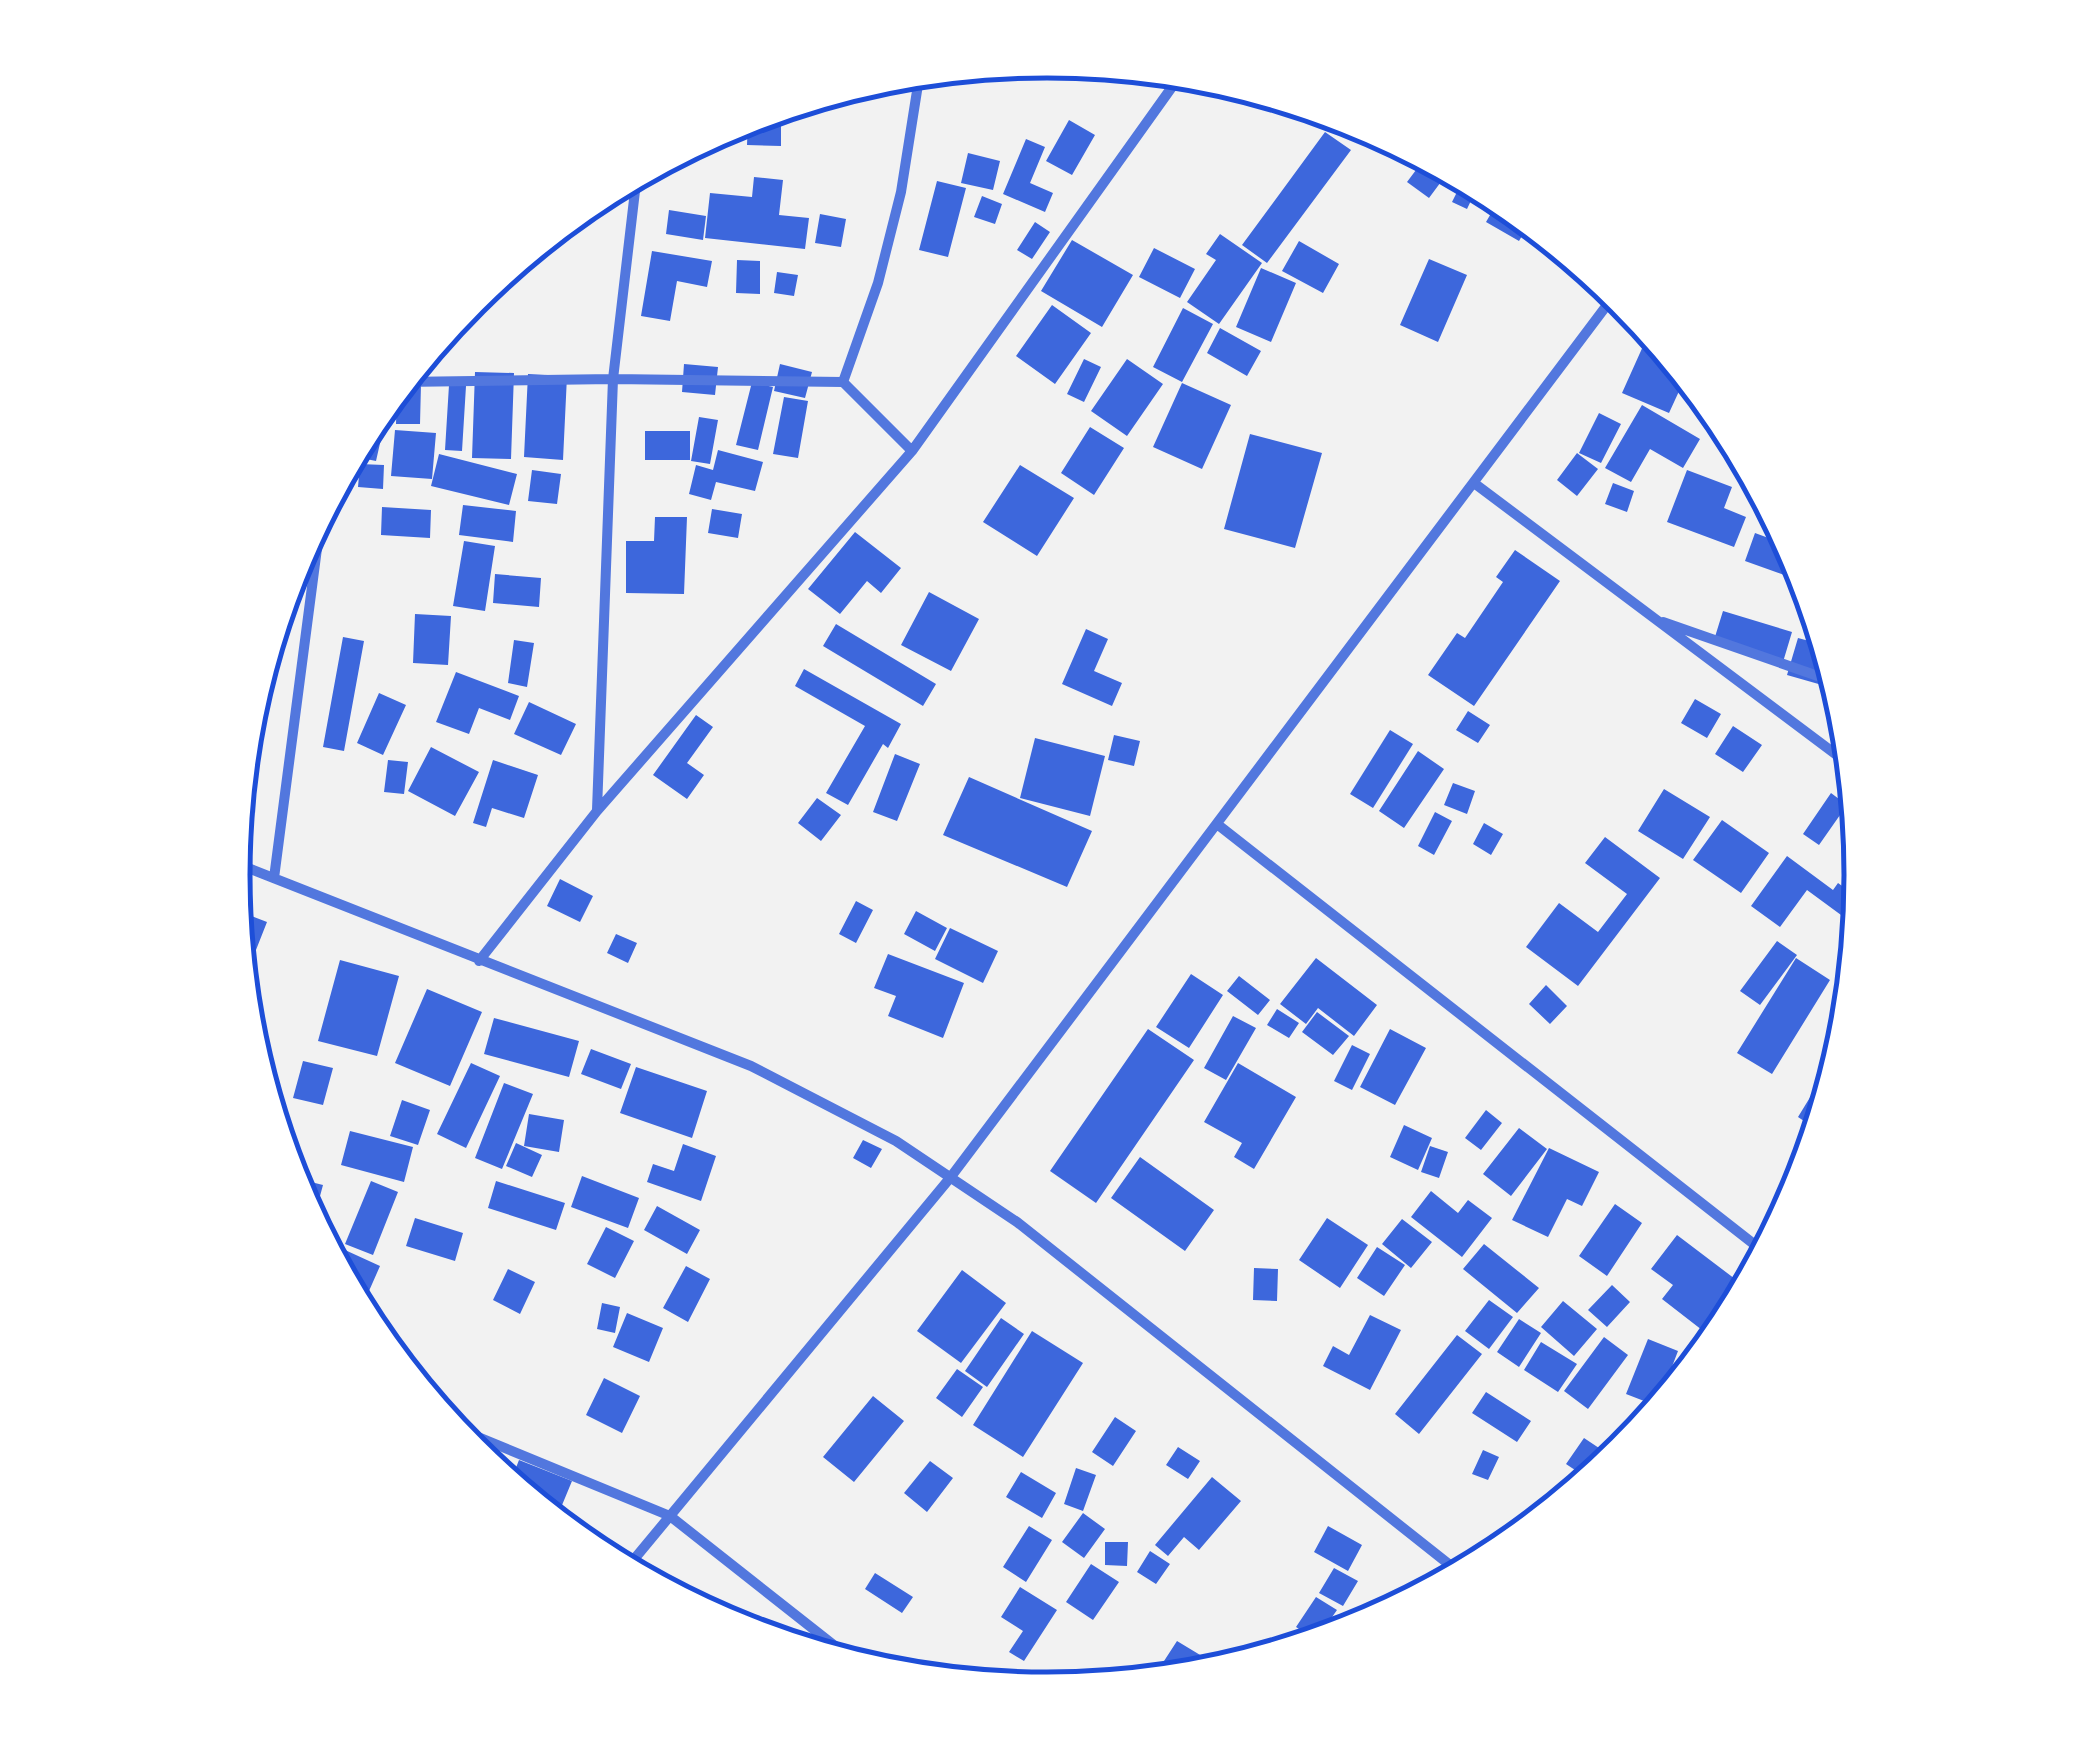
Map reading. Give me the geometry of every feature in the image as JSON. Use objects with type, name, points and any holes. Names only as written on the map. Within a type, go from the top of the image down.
[{"type":"street","points":[[843,382],[878,284],[901,192],[917,88]]},
{"type":"street","points":[[479,961],[596,811],[912,451],[1172,88]]},
{"type":"street","points":[[596,811],[613,378],[635,192]]},
{"type":"street","points":[[636,1557],[950,1178],[1606,307]]},
{"type":"street","points":[[420,382],[613,378],[843,382],[912,451]]},
{"type":"street","points":[[1474,483],[1834,753]]},
{"type":"street","points":[[274,878],[316,557]]},
{"type":"street","points":[[1652,618],[1818,676]]},
{"type":"street","points":[[1217,824],[1753,1243]]},
{"type":"street","points":[[250,869],[751,1066],[896,1142],[1017,1222],[1448,1563]]},
{"type":"street","points":[[484,1439],[670,1516],[828,1640]]},
{"type":"building","points":[[1069,120],[1095,135],[1072,175],[1046,161]]},
{"type":"building","points":[[781,123],[781,146],[747,145],[747,136]]},
{"type":"building","points":[[1325,132],[1351,150],[1267,263],[1242,245]]},
{"type":"building","points":[[1026,139],[1045,147],[1030,183],[1053,193],[1045,212],[1003,194]]},
{"type":"building","points":[[968,153],[1000,161],[993,190],[961,183]]},
{"type":"building","points":[[1417,169],[1441,182],[1429,198],[1407,182]]},
{"type":"building","points":[[754,177],[783,180],[779,215],[809,218],[805,249],[705,238],[710,193],[752,197]]},
{"type":"building","points":[[937,181],[966,188],[948,257],[919,250]]},
{"type":"building","points":[[1457,192],[1471,201],[1467,209],[1452,202]]},
{"type":"building","points":[[982,196],[1002,204],[995,224],[974,217]]},
{"type":"building","points":[[669,210],[706,216],[703,240],[666,234]]},
{"type":"building","points":[[1491,213],[1522,235],[1519,241],[1486,222]]},
{"type":"building","points":[[820,214],[846,219],[841,247],[815,243]]},
{"type":"building","points":[[1035,222],[1050,232],[1032,259],[1017,250]]},
{"type":"building","points":[[1220,234],[1262,263],[1219,324],[1187,302],[1216,260],[1206,254]]},
{"type":"building","points":[[1072,240],[1133,275],[1102,327],[1041,291]]},
{"type":"building","points":[[1299,241],[1339,264],[1323,293],[1282,271]]},
{"type":"building","points":[[1154,248],[1195,269],[1180,298],[1139,277]]},
{"type":"building","points":[[652,251],[712,261],[707,287],[677,281],[670,321],[641,316]]},
{"type":"building","points":[[1429,259],[1467,275],[1438,342],[1400,325]]},
{"type":"building","points":[[737,260],[760,261],[760,294],[736,293]]},
{"type":"building","points":[[1261,268],[1296,283],[1271,342],[1236,327]]},
{"type":"building","points":[[777,272],[798,275],[794,296],[774,293]]},
{"type":"building","points":[[1052,305],[1091,333],[1055,384],[1016,356]]},
{"type":"building","points":[[1183,308],[1213,324],[1182,382],[1153,367]]},
{"type":"building","points":[[1220,328],[1261,351],[1247,376],[1207,353]]},
{"type":"building","points":[[1643,346],[1680,390],[1669,413],[1622,393]]},
{"type":"building","points":[[1084,359],[1101,367],[1084,402],[1067,394]]},
{"type":"building","points":[[1127,359],[1163,384],[1127,436],[1091,411]]},
{"type":"building","points":[[684,364],[718,367],[715,395],[682,392]]},
{"type":"building","points":[[780,364],[812,372],[805,398],[774,391]]},
{"type":"building","points":[[475,372],[514,373],[511,459],[472,458]]},
{"type":"building","points":[[528,374],[567,376],[563,460],[524,457]]},
{"type":"building","points":[[752,382],[773,387],[758,450],[736,445]]},
{"type":"building","points":[[1182,383],[1231,405],[1202,469],[1153,447]]},
{"type":"building","points":[[421,384],[420,424],[396,424],[396,414]]},
{"type":"building","points":[[449,385],[466,386],[462,451],[445,450]]},
{"type":"building","points":[[784,397],[808,401],[798,458],[773,454]]},
{"type":"building","points":[[1642,405],[1700,439],[1683,468],[1650,449],[1631,482],[1605,468]]},
{"type":"building","points":[[1599,413],[1621,424],[1601,463],[1579,453]]},
{"type":"building","points":[[699,417],[718,420],[710,464],[691,461]]},
{"type":"building","points":[[1090,427],[1124,448],[1094,495],[1061,473]]},
{"type":"building","points":[[395,430],[436,433],[432,479],[391,476]]},
{"type":"building","points":[[645,431],[690,431],[690,460],[645,460]]},
{"type":"building","points":[[1250,434],[1322,453],[1295,548],[1224,529]]},
{"type":"building","points":[[382,436],[376,461],[367,459]]},
{"type":"building","points":[[718,450],[763,462],[755,491],[716,482],[711,500],[689,494],[696,465],[713,470]]},
{"type":"building","points":[[1577,453],[1598,469],[1577,496],[1557,480]]},
{"type":"building","points":[[439,454],[517,474],[509,505],[431,486]]},
{"type":"building","points":[[364,464],[384,465],[383,489],[358,487]]},
{"type":"building","points":[[1020,465],[1074,498],[1037,556],[983,522]]},
{"type":"building","points":[[532,470],[561,474],[557,504],[528,501]]},
{"type":"building","points":[[1687,470],[1732,487],[1724,508],[1746,517],[1734,547],[1667,522]]},
{"type":"building","points":[[1613,483],[1634,491],[1627,512],[1605,504]]},
{"type":"building","points":[[463,505],[516,511],[513,542],[459,535]]},
{"type":"building","points":[[382,507],[431,510],[430,538],[381,535]]},
{"type":"building","points":[[712,509],[742,514],[738,538],[708,533]]},
{"type":"building","points":[[655,517],[687,517],[684,594],[626,593],[626,541],[654,541]]},
{"type":"building","points":[[855,532],[901,568],[881,593],[867,581],[840,614],[808,589]]},
{"type":"building","points":[[1755,533],[1768,538],[1785,575],[1745,561]]},
{"type":"building","points":[[464,541],[495,546],[485,611],[453,606]]},
{"type":"building","points":[[1515,550],[1560,581],[1474,706],[1428,675],[1457,633],[1465,638],[1503,582],[1496,577]]},
{"type":"building","points":[[495,574],[541,578],[539,607],[493,603]]},
{"type":"building","points":[[929,592],[979,619],[951,671],[901,645]]},
{"type":"building","points":[[1723,611],[1792,632],[1783,662],[1714,640]]},
{"type":"building","points":[[415,614],[451,616],[448,665],[413,663]]},
{"type":"building","points":[[836,624],[936,684],[923,706],[823,646]]},
{"type":"building","points":[[1086,629],[1108,639],[1094,671],[1122,683],[1112,706],[1062,684]]},
{"type":"building","points":[[343,637],[364,641],[344,751],[323,747]]},
{"type":"building","points":[[1798,638],[1808,641],[1820,684],[1787,675]]},
{"type":"building","points":[[514,640],[534,643],[527,687],[508,683]]},
{"type":"building","points":[[804,669],[901,724],[888,748],[883,744],[848,805],[826,793],[865,726],[795,686]]},
{"type":"building","points":[[456,672],[519,696],[510,720],[479,708],[469,734],[436,722]]},
{"type":"building","points":[[379,693],[406,705],[383,755],[357,743]]},
{"type":"building","points":[[1695,699],[1721,714],[1707,738],[1681,723]]},
{"type":"building","points":[[529,702],[576,724],[561,755],[514,734]]},
{"type":"building","points":[[1468,711],[1490,725],[1478,743],[1456,730]]},
{"type":"building","points":[[696,715],[713,727],[687,763],[704,775],[687,799],[653,775]]},
{"type":"building","points":[[1733,726],[1762,745],[1743,772],[1715,754]]},
{"type":"building","points":[[1390,730],[1413,744],[1373,808],[1350,794]]},
{"type":"building","points":[[1114,735],[1140,741],[1134,766],[1108,760]]},
{"type":"building","points":[[1035,738],[1105,756],[1090,816],[1020,798]]},
{"type":"building","points":[[431,747],[479,772],[455,816],[408,791]]},
{"type":"building","points":[[1418,751],[1444,769],[1404,828],[1379,811]]},
{"type":"building","points":[[895,754],[920,764],[897,821],[873,812]]},
{"type":"building","points":[[388,760],[408,762],[404,794],[384,792]]},
{"type":"building","points":[[493,760],[538,775],[524,818],[492,808],[486,827],[473,823]]},
{"type":"building","points":[[969,777],[1092,831],[1067,887],[943,835]]},
{"type":"building","points":[[1453,783],[1475,791],[1467,814],[1444,805]]},
{"type":"building","points":[[1664,789],[1710,817],[1683,859],[1638,831]]},
{"type":"building","points":[[1831,793],[1840,800],[1841,813],[1819,845],[1803,834]]},
{"type":"building","points":[[817,798],[841,815],[821,841],[798,823]]},
{"type":"building","points":[[1435,812],[1452,821],[1434,855],[1418,846]]},
{"type":"building","points":[[1722,820],[1769,853],[1741,893],[1693,860]]},
{"type":"building","points":[[1484,823],[1503,834],[1491,855],[1473,844]]},
{"type":"building","points":[[1605,837],[1660,878],[1578,986],[1526,947],[1559,903],[1598,932],[1627,894],[1585,863]]},
{"type":"building","points":[[1787,856],[1833,890],[1838,883],[1844,887],[1842,916],[1807,890],[1780,927],[1751,906]]},
{"type":"building","points":[[560,879],[593,896],[580,922],[547,906]]},
{"type":"building","points":[[856,901],[873,910],[856,943],[839,934]]},
{"type":"building","points":[[916,911],[947,928],[935,951],[904,934]]},
{"type":"building","points":[[251,916],[267,922],[254,956]]},
{"type":"building","points":[[950,928],[998,951],[983,983],[935,959]]},
{"type":"building","points":[[616,934],[637,943],[628,963],[607,953]]},
{"type":"building","points":[[1777,941],[1797,955],[1760,1005],[1740,991]]},
{"type":"building","points":[[888,954],[964,983],[943,1038],[888,1016],[896,996],[874,988]]},
{"type":"building","points":[[1316,958],[1377,1005],[1354,1036],[1318,1008],[1306,1024],[1280,1004]]},
{"type":"building","points":[[1796,958],[1830,980],[1772,1074],[1737,1053]]},
{"type":"building","points":[[340,960],[399,976],[377,1056],[318,1041]]},
{"type":"building","points":[[1191,974],[1223,995],[1189,1048],[1156,1027]]},
{"type":"building","points":[[1239,976],[1270,1000],[1258,1015],[1227,991]]},
{"type":"building","points":[[1546,985],[1567,1006],[1550,1024],[1529,1004]]},
{"type":"building","points":[[427,989],[482,1012],[450,1086],[395,1063]]},
{"type":"building","points":[[1277,1009],[1299,1023],[1289,1038],[1267,1025]]},
{"type":"building","points":[[1317,1012],[1349,1036],[1333,1055],[1302,1032]]},
{"type":"building","points":[[1233,1016],[1256,1028],[1226,1080],[1204,1068]]},
{"type":"building","points":[[494,1018],[579,1041],[569,1077],[484,1054]]},
{"type":"building","points":[[1148,1029],[1194,1060],[1096,1203],[1050,1171]]},
{"type":"building","points":[[1390,1029],[1426,1048],[1395,1105],[1360,1087]]},
{"type":"building","points":[[1352,1045],[1370,1054],[1352,1090],[1334,1081]]},
{"type":"building","points":[[591,1049],[631,1064],[621,1089],[581,1074]]},
{"type":"building","points":[[303,1061],[333,1068],[323,1105],[293,1098]]},
{"type":"building","points":[[471,1063],[500,1076],[466,1148],[437,1134]]},
{"type":"building","points":[[1238,1063],[1296,1097],[1254,1169],[1234,1157],[1242,1143],[1204,1122]]},
{"type":"building","points":[[636,1067],[707,1091],[692,1138],[620,1113]]},
{"type":"building","points":[[504,1083],[533,1094],[502,1169],[475,1158]]},
{"type":"building","points":[[1812,1094],[1804,1121],[1798,1117]]},
{"type":"building","points":[[402,1100],[430,1110],[418,1145],[390,1136]]},
{"type":"building","points":[[1486,1110],[1502,1123],[1481,1150],[1465,1138]]},
{"type":"building","points":[[529,1114],[564,1120],[559,1152],[524,1146]]},
{"type":"building","points":[[1404,1125],[1432,1138],[1418,1170],[1390,1157]]},
{"type":"building","points":[[1519,1128],[1547,1149],[1511,1196],[1483,1174]]},
{"type":"building","points":[[350,1131],[413,1147],[404,1182],[341,1165]]},
{"type":"building","points":[[863,1140],[882,1149],[871,1168],[853,1158]]},
{"type":"building","points":[[516,1143],[542,1155],[532,1177],[506,1166]]},
{"type":"building","points":[[683,1144],[716,1156],[701,1201],[647,1182],[653,1164],[674,1171]]},
{"type":"building","points":[[1430,1146],[1448,1152],[1439,1178],[1421,1172]]},
{"type":"building","points":[[1549,1148],[1599,1172],[1582,1206],[1567,1199],[1548,1237],[1512,1220]]},
{"type":"building","points":[[1140,1157],[1214,1210],[1185,1251],[1111,1198]]},
{"type":"building","points":[[582,1176],[639,1198],[628,1228],[571,1207]]},
{"type":"building","points":[[371,1181],[398,1192],[373,1255],[345,1244]]},
{"type":"building","points":[[496,1181],[565,1203],[556,1230],[488,1208]]},
{"type":"building","points":[[311,1182],[323,1185],[319,1199]]},
{"type":"building","points":[[1431,1191],[1458,1213],[1468,1200],[1492,1218],[1462,1257],[1411,1217]]},
{"type":"building","points":[[1615,1204],[1642,1223],[1607,1276],[1579,1256]]},
{"type":"building","points":[[657,1206],[700,1230],[687,1254],[644,1230]]},
{"type":"building","points":[[415,1218],[463,1233],[455,1261],[406,1246]]},
{"type":"building","points":[[1327,1218],[1368,1245],[1340,1288],[1299,1260]]},
{"type":"building","points":[[1402,1219],[1432,1242],[1411,1268],[1382,1244]]},
{"type":"building","points":[[606,1227],[634,1241],[615,1278],[587,1264]]},
{"type":"building","points":[[1677,1235],[1734,1278],[1701,1329],[1662,1299],[1673,1285],[1651,1269]]},
{"type":"building","points":[[1484,1244],[1539,1288],[1517,1313],[1463,1269]]},
{"type":"building","points":[[1377,1247],[1405,1265],[1384,1296],[1357,1278]]},
{"type":"building","points":[[345,1251],[380,1266],[369,1291],[356,1273]]},
{"type":"building","points":[[686,1266],[710,1279],[688,1322],[663,1308]]},
{"type":"building","points":[[1254,1268],[1278,1269],[1277,1301],[1253,1300]]},
{"type":"building","points":[[508,1269],[535,1282],[520,1314],[493,1300]]},
{"type":"building","points":[[962,1270],[1006,1303],[961,1363],[917,1331]]},
{"type":"building","points":[[1612,1285],[1630,1302],[1607,1327],[1588,1310]]},
{"type":"building","points":[[1489,1300],[1513,1317],[1489,1349],[1465,1331]]},
{"type":"building","points":[[1563,1301],[1597,1329],[1574,1356],[1541,1327]]},
{"type":"building","points":[[602,1303],[620,1307],[615,1333],[597,1329]]},
{"type":"building","points":[[627,1313],[663,1328],[649,1362],[613,1347]]},
{"type":"building","points":[[1370,1315],[1401,1330],[1370,1390],[1323,1366],[1333,1346],[1349,1355]]},
{"type":"building","points":[[1001,1318],[1024,1334],[987,1387],[965,1371]]},
{"type":"building","points":[[1519,1319],[1541,1333],[1519,1367],[1497,1352]]},
{"type":"building","points":[[1032,1331],[1083,1363],[1023,1457],[973,1425]]},
{"type":"building","points":[[1457,1335],[1482,1354],[1419,1434],[1395,1414]]},
{"type":"building","points":[[1604,1337],[1628,1355],[1588,1409],[1564,1391]]},
{"type":"building","points":[[1648,1339],[1678,1351],[1671,1370],[1645,1401],[1626,1394]]},
{"type":"building","points":[[1541,1342],[1577,1364],[1558,1392],[1524,1370]]},
{"type":"building","points":[[957,1369],[983,1387],[962,1417],[936,1398]]},
{"type":"building","points":[[604,1378],[640,1396],[622,1433],[586,1415]]},
{"type":"building","points":[[1486,1392],[1531,1421],[1517,1442],[1472,1413]]},
{"type":"building","points":[[873,1396],[904,1421],[854,1482],[823,1457]]},
{"type":"building","points":[[1115,1417],[1136,1431],[1113,1466],[1092,1452]]},
{"type":"building","points":[[1584,1438],[1599,1448],[1576,1470],[1566,1464]]},
{"type":"building","points":[[1178,1447],[1200,1461],[1188,1479],[1166,1465]]},
{"type":"building","points":[[1483,1450],[1499,1457],[1488,1480],[1472,1474]]},
{"type":"building","points":[[519,1460],[572,1481],[561,1507],[521,1474],[516,1469]]},
{"type":"building","points":[[930,1461],[953,1478],[927,1512],[904,1493]]},
{"type":"building","points":[[1076,1468],[1096,1475],[1083,1511],[1064,1504]]},
{"type":"building","points":[[1021,1472],[1056,1493],[1042,1518],[1006,1497]]},
{"type":"building","points":[[1212,1477],[1241,1501],[1199,1550],[1184,1537],[1168,1556],[1155,1545]]},
{"type":"building","points":[[1083,1513],[1105,1529],[1084,1558],[1062,1542]]},
{"type":"building","points":[[1029,1526],[1052,1540],[1026,1582],[1003,1567]]},
{"type":"building","points":[[1328,1526],[1362,1545],[1348,1571],[1314,1552]]},
{"type":"building","points":[[1105,1542],[1128,1542],[1127,1566],[1105,1565]]},
{"type":"building","points":[[1150,1551],[1170,1564],[1156,1584],[1137,1572]]},
{"type":"building","points":[[1091,1564],[1119,1582],[1093,1620],[1066,1602]]},
{"type":"building","points":[[1334,1568],[1358,1581],[1343,1606],[1319,1593]]},
{"type":"building","points":[[875,1573],[913,1597],[902,1613],[865,1589]]},
{"type":"building","points":[[1020,1587],[1057,1610],[1024,1661],[1009,1652],[1023,1631],[1001,1617]]},
{"type":"building","points":[[1316,1597],[1337,1610],[1331,1618],[1300,1630],[1296,1627]]},
{"type":"building","points":[[1177,1641],[1202,1656],[1163,1663]]}]
